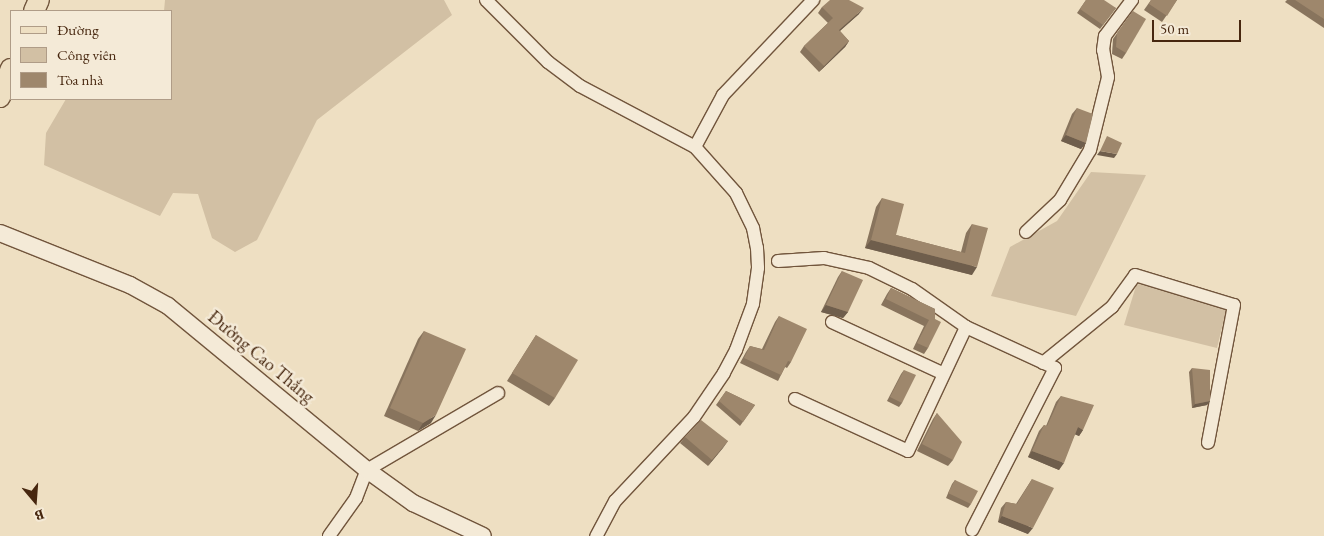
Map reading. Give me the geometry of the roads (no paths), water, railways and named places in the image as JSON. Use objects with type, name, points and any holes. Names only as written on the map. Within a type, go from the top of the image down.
[{"type":"main road","points":[[0,97],[10,72]]},
{"type":"street","points":[[486,0],[548,62],[580,86],[695,147],[736,193],[753,228],[758,268],[753,304],[736,350],[710,396],[694,416],[615,501],[596,536]]},
{"type":"street","points":[[695,147],[723,95],[813,0]]},
{"type":"street","points":[[1026,232],[1060,200],[1090,150],[1108,77],[1103,50],[1105,36],[1132,0]]},
{"type":"street","name":"Đường Cao Thắng","points":[[0,233],[130,285],[168,306],[367,470],[413,503],[482,536]]},
{"type":"street","points":[[778,261],[824,258],[869,268],[912,289],[966,327],[1055,368],[972,530]]},
{"type":"street","points":[[1043,363],[1112,307],[1135,275],[1234,305],[1208,443]]},
{"type":"street","points":[[832,322],[944,374]]},
{"type":"street","points":[[795,399],[908,451],[966,327]]},
{"type":"street","points":[[329,536],[356,498],[367,470],[498,393]]}]
